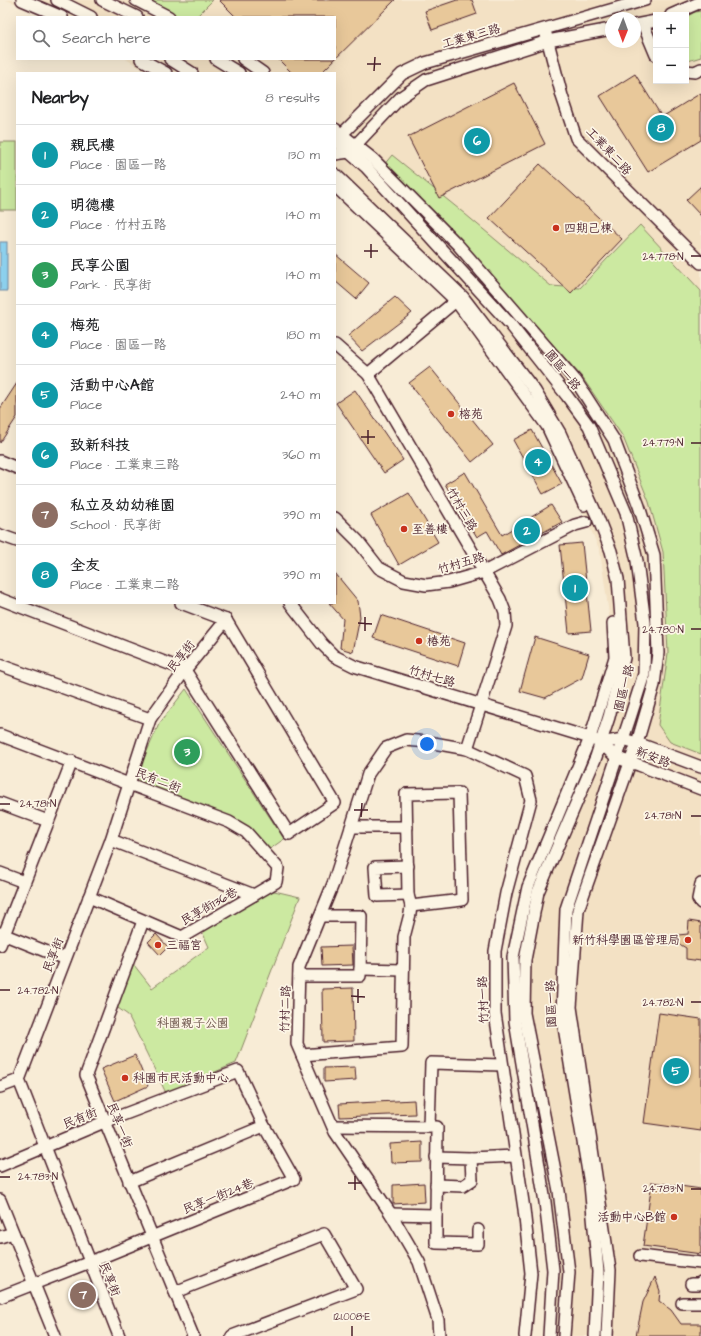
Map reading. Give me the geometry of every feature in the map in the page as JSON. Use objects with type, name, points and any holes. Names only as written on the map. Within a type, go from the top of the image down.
[{"type":"street","points":[[22,0],[60,16]]},
{"type":"street","points":[[58,0],[89,16]]},
{"type":"street","points":[[102,0],[135,16]]},
{"type":"street","points":[[136,0],[167,16]]},
{"type":"street","name":"工業東三路","points":[[352,148],[404,95],[426,80],[645,0]]},
{"type":"street","points":[[678,12],[701,2]]},
{"type":"street","points":[[641,24],[653,22]]},
{"type":"street","points":[[641,28],[653,50]]},
{"type":"street","name":"工業東三路","points":[[337,138],[402,74],[425,63],[546,35],[605,30]]},
{"type":"street","name":"工業東二路","points":[[546,35],[562,96],[576,138],[701,263]]},
{"type":"street","points":[[143,60],[164,72]]},
{"type":"street","points":[[172,60],[190,72]]},
{"type":"street","points":[[218,60],[237,72]]},
{"type":"street","points":[[244,60],[262,72]]},
{"type":"street","points":[[689,71],[695,72],[701,69]]},
{"type":"street","points":[[391,85],[404,95]]},
{"type":"street","name":"園區一路","points":[[337,138],[352,148],[366,167],[510,324],[568,396],[589,426],[626,513],[637,561],[645,622],[644,674],[566,910],[565,917],[562,1015],[590,1184],[598,1272],[595,1336]]},
{"type":"street","points":[[336,154],[352,148],[373,159],[458,245],[576,381],[614,440],[640,506],[654,555],[658,653],[654,685],[630,762],[578,910],[572,1008],[610,1270],[607,1336]]},
{"type":"street","name":"園區一路","points":[[336,175],[471,305],[534,391],[560,433],[598,518],[611,551],[618,579],[624,658],[596,757],[538,892],[525,960],[524,1013],[559,1191],[569,1272],[564,1336]]},
{"type":"street","points":[[336,187],[456,301],[547,426],[605,552],[611,583],[615,657],[590,738],[528,887],[513,957],[515,1021],[545,1202],[553,1270],[549,1336]]},
{"type":"street","points":[[368,374],[452,304]]},
{"type":"street","name":"竹村三路","points":[[336,346],[368,374],[500,599],[505,612],[506,626],[481,704]]},
{"type":"street","points":[[0,461],[16,465]]},
{"type":"street","name":"竹村五路","points":[[336,519],[358,541],[379,568],[404,581],[426,585],[449,582],[484,572],[575,525],[586,522]]},
{"type":"street","points":[[0,535],[16,541]]},
{"type":"street","points":[[0,599],[185,670],[289,834],[335,803],[226,620],[184,604]]},
{"type":"street","name":"竹村七路","points":[[291,604],[322,644],[334,656],[354,666],[590,738]]},
{"type":"street","name":"民享街","points":[[119,1336],[18,1080],[111,840],[150,719],[185,670],[226,620]]},
{"type":"street","points":[[0,665],[150,719]]},
{"type":"street","points":[[467,749],[481,704]]},
{"type":"street","name":"民有二街","points":[[0,735],[130,783],[229,822],[246,832],[278,868],[276,882]]},
{"type":"street","name":"新安路","points":[[590,738],[601,743],[617,758],[701,790]]},
{"type":"street","name":"竹村二路","points":[[439,1336],[438,1320],[419,1262],[391,1214],[333,1126],[296,1044],[299,966],[333,884],[368,774],[386,748],[406,740],[428,742],[467,749]]},
{"type":"street","name":"新安路","points":[[601,743],[623,740],[636,743],[701,767]]},
{"type":"street","name":"竹村一路","points":[[467,749],[525,776],[531,800],[506,894],[495,952],[495,1013],[524,1209],[531,1274],[525,1336]]},
{"type":"street","points":[[65,960],[1,938],[72,761]]},
{"type":"street","points":[[302,1055],[402,1047],[404,937],[410,914],[410,900],[406,794],[459,792],[462,900],[410,900],[377,896],[375,867],[408,866]]},
{"type":"street","points":[[0,803],[48,821]]},
{"type":"street","points":[[351,827],[407,827]]},
{"type":"street","points":[[111,840],[254,895]]},
{"type":"street","points":[[0,873],[24,882]]},
{"type":"street","name":"民享街136巷","points":[[89,897],[182,938],[276,882]]},
{"type":"street","points":[[701,884],[698,900],[701,903]]},
{"type":"street","points":[[299,976],[360,976],[361,916],[320,916]]},
{"type":"street","name":"民享一街","points":[[142,921],[86,1075],[193,1336]]},
{"type":"street","points":[[360,969],[403,970]]},
{"type":"street","points":[[429,1127],[430,1063],[502,1065]]},
{"type":"street","name":"民有街","points":[[0,1166],[104,1122],[238,1071],[264,1126]]},
{"type":"street","points":[[0,1087],[18,1080]]},
{"type":"street","points":[[129,1182],[264,1126]]},
{"type":"street","name":"民享一街24巷","points":[[0,1297],[294,1179],[264,1126]]},
{"type":"street","points":[[333,1126],[437,1128],[436,1243],[478,1244],[478,1230]]},
{"type":"street","points":[[436,1158],[515,1156]]},
{"type":"street","points":[[436,1185],[463,1186],[472,1180],[471,1158]]},
{"type":"street","points":[[0,1200],[55,1336]]},
{"type":"street","points":[[391,1214],[436,1215]]},
{"type":"street","points":[[0,1237],[13,1232]]},
{"type":"street","points":[[175,1292],[324,1234],[356,1289],[232,1336]]},
{"type":"street","points":[[640,1256],[701,1263]]},
{"type":"street","points":[[682,1303],[701,1303]]},
{"type":"shaded area","points":[[6,0],[701,0],[701,1336],[548,1336],[548,1272],[513,980],[534,892],[589,752],[615,657],[600,551],[584,514],[536,421],[443,296],[336,194],[336,72],[146,72],[128,60],[336,60],[336,16],[49,16]]},
{"type":"green space","points":[[136,0],[213,0],[197,16],[167,16]]},
{"type":"green space","points":[[701,11],[701,57],[689,61],[689,15]]},
{"type":"green space","points":[[0,142],[16,142],[16,210],[0,210]]},
{"type":"green space","points":[[392,155],[551,286],[580,288],[640,225],[701,291],[701,754],[670,742],[658,725],[668,653],[663,552],[649,502],[623,437],[582,377],[461,242],[383,166]]},
{"type":"green space","points":[[186,689],[284,839],[270,849],[232,817],[134,781],[159,724]]},
{"type":"green space","name":"科園親子公園","points":[[270,890],[300,897],[236,1063],[166,1093],[128,1015],[115,1006],[134,965],[152,988],[209,947],[201,929]]},
{"type":"water","points":[[0,242],[7,242],[7,291],[0,291]]},
{"type":"building","points":[[219,0],[395,0],[336,58],[336,16],[235,16]]},
{"type":"building","points":[[457,0],[472,0],[477,14],[432,30],[425,11]]},
{"type":"building","points":[[279,60],[334,60],[322,72],[291,72]]},
{"type":"building","points":[[635,74],[662,117],[701,93],[701,140],[648,172],[600,96]]},
{"type":"building","points":[[514,83],[545,144],[439,198],[408,137]]},
{"type":"building","name":"四期己棟","points":[[540,164],[622,239],[571,293],[489,218]]},
{"type":"building","points":[[701,186],[701,216],[686,200]]},
{"type":"building","points":[[336,255],[369,283],[356,299],[336,282]]},
{"type":"building","points":[[395,297],[412,313],[362,351],[348,336]]},
{"type":"building","name":"榕苑","points":[[430,367],[493,445],[472,462],[409,383]]},
{"type":"building","points":[[16,385],[16,419],[0,443],[0,409]]},
{"type":"building","points":[[355,390],[403,460],[384,473],[336,403]]},
{"type":"building","points":[[532,430],[562,484],[543,494],[513,440]]},
{"type":"building","points":[[465,472],[502,535],[551,505],[562,522],[501,555],[487,531],[477,537],[445,484]]},
{"type":"building","name":"至善樓","points":[[409,493],[438,542],[399,565],[371,515]]},
{"type":"building","points":[[582,543],[591,631],[569,633],[560,545]]},
{"type":"building","points":[[336,574],[358,601],[360,617],[353,652],[340,648],[343,619],[330,604],[336,604]]},
{"type":"building","name":"椿苑","points":[[381,615],[465,643],[458,666],[373,638]]},
{"type":"building","points":[[535,637],[589,654],[582,678],[545,698],[520,691]]},
{"type":"building","name":"新竹科學園區管理局","points":[[689,921],[701,923],[701,961],[686,959],[686,948],[676,942],[678,935],[688,934]]},
{"type":"building","name":"三福宮","points":[[156,934],[168,947],[160,955],[148,942]]},
{"type":"building","points":[[352,946],[353,965],[322,966],[321,947]]},
{"type":"building","points":[[353,988],[354,1041],[323,1042],[322,989]]},
{"type":"building","points":[[659,1013],[701,1019],[701,1131],[644,1123]]},
{"type":"building","name":"科園市民活動中心","points":[[135,1055],[148,1086],[115,1101],[101,1069]]},
{"type":"building","points":[[355,1067],[356,1080],[324,1082],[324,1068]]},
{"type":"building","points":[[414,1100],[415,1114],[340,1117],[339,1104]]},
{"type":"building","points":[[422,1142],[422,1162],[391,1163],[390,1144]]},
{"type":"building","name":"活動中心B館","points":[[652,1182],[701,1189],[701,1254],[643,1246]]},
{"type":"building","points":[[424,1183],[425,1202],[393,1204],[393,1185]]},
{"type":"building","points":[[655,1277],[660,1291],[659,1301],[671,1310],[681,1324],[701,1324],[701,1336],[636,1336],[643,1302]]},
{"type":"place","name":"全友","points":[[661,128]]},
{"type":"place","name":"致新科技","points":[[477,141]]},
{"type":"place","name":"四期己棟","points":[[556,228]]},
{"type":"place","name":"榕苑","points":[[451,414]]},
{"type":"place","name":"梅苑","points":[[538,462]]},
{"type":"place","name":"至善樓","points":[[404,529]]},
{"type":"place","name":"明德樓","points":[[527,531]]},
{"type":"place","name":"親民樓","points":[[575,588]]},
{"type":"place","name":"椿苑","points":[[419,641]]},
{"type":"place","name":"民享公園","points":[[187,752]]},
{"type":"place","name":"新竹科學園區管理局","points":[[688,940]]},
{"type":"place","name":"三福宮","points":[[158,945]]},
{"type":"place","name":"活動中心A館","points":[[676,1071]]},
{"type":"place","name":"科園市民活動中心","points":[[125,1078]]},
{"type":"place","name":"活動中心B館","points":[[674,1217]]},
{"type":"place","name":"私立及幼幼稚園","points":[[83,1295]]}]
